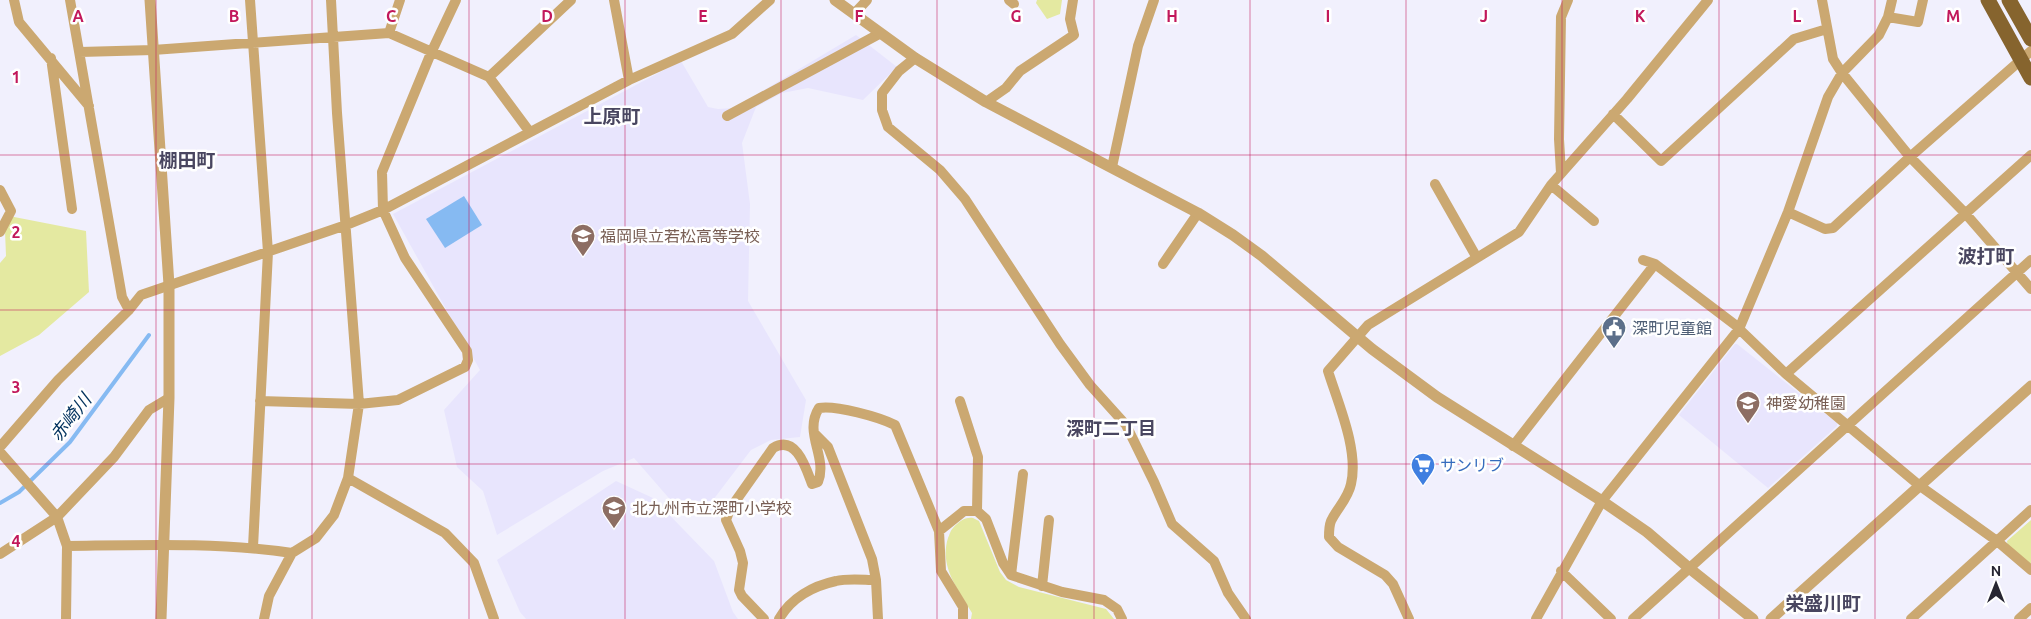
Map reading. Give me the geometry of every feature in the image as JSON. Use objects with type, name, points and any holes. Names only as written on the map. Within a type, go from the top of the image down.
[{"type":"highway","points":[[1988,0],[2026,55],[2031,78]]},
{"type":"highway","points":[[2009,0],[2031,39]]},
{"type":"street","points":[[14,0],[19,22],[51,58],[89,106]]},
{"type":"street","points":[[70,0],[122,297],[129,310]]},
{"type":"street","points":[[150,0],[169,285],[169,398],[160,619]]},
{"type":"street","points":[[250,0],[268,252],[253,548]]},
{"type":"street","points":[[265,619],[269,596],[292,553],[316,538],[334,515],[348,478],[360,404],[337,113],[331,0]]},
{"type":"street","points":[[389,33],[400,0]]},
{"type":"street","points":[[260,402],[360,404],[398,400],[465,367],[468,360],[466,351],[405,258],[382,210],[382,172],[431,53],[456,0]]},
{"type":"street","points":[[489,77],[571,0]]},
{"type":"street","points":[[614,0],[629,80]]},
{"type":"street","points":[[0,447],[58,380],[129,310],[141,295],[346,225],[382,210],[629,80],[732,34],[770,0]]},
{"type":"street","points":[[835,0],[879,34],[986,102],[1198,213],[1233,235],[1262,256],[1356,338],[1437,397],[1602,500],[1647,532],[1688,568],[1753,619]]},
{"type":"street","points":[[854,14],[867,0]]},
{"type":"street","points":[[986,102],[1006,88],[1020,72],[1074,35],[1070,19],[1073,0]]},
{"type":"street","points":[[1112,167],[1138,46],[1154,0]]},
{"type":"street","points":[[1561,173],[1559,139],[1561,17],[1568,0]]},
{"type":"street","points":[[1409,619],[1393,584],[1385,575],[1338,547],[1329,537],[1331,522],[1345,500],[1351,484],[1353,465],[1344,421],[1328,371],[1368,325],[1519,232],[1550,185],[1613,114],[1708,0]]},
{"type":"street","points":[[1822,0],[1834,59],[1842,73],[1910,157],[1965,213],[2031,289]]},
{"type":"street","points":[[1536,619],[1602,500],[1739,329],[1788,212],[1828,97],[1842,73],[1879,35],[1888,17],[1892,0]]},
{"type":"street","points":[[1888,17],[1918,22],[1924,0]]},
{"type":"street","points":[[1613,114],[1661,161],[1794,39],[1827,30]]},
{"type":"street","points":[[80,52],[153,50],[389,33],[489,77],[529,131]]},
{"type":"street","points":[[727,116],[879,34]]},
{"type":"street","points":[[1788,212],[1825,229],[1833,228],[2026,55]]},
{"type":"street","points":[[51,58],[72,209]]},
{"type":"street","points":[[915,58],[899,71],[882,93],[882,110],[888,127],[940,170],[965,199],[1060,344],[1090,385],[1126,425],[1172,524],[1214,561],[1228,593],[1246,619]]},
{"type":"street","points":[[1786,374],[2031,155]]},
{"type":"street","points":[[1435,184],[1477,258]]},
{"type":"street","points":[[1550,185],[1594,221]]},
{"type":"street","points":[[0,190],[14,211],[0,232]]},
{"type":"street","points":[[1163,264],[1198,213]]},
{"type":"street","points":[[1643,260],[1655,264],[1739,329],[1786,374],[1846,425],[1920,486],[1997,541],[2031,570]]},
{"type":"street","points":[[1633,619],[2031,260]]},
{"type":"street","points":[[1513,446],[1655,264]]},
{"type":"street","points":[[1771,619],[2031,386]]},
{"type":"street","points":[[0,554],[57,517],[114,457],[149,410],[169,398]]},
{"type":"street","points":[[960,401],[978,457],[977,512]]},
{"type":"street","points":[[764,619],[742,596],[739,590],[743,563],[740,551],[726,520],[730,509],[773,448],[779,445],[788,445],[798,451],[812,484],[818,482],[822,473],[812,424],[819,408],[829,406],[884,420],[895,425],[939,531],[941,571],[963,607],[963,619]]},
{"type":"street","points":[[814,433],[828,447],[872,559],[876,580],[878,619]]},
{"type":"street","points":[[0,452],[57,517],[67,546],[66,619]]},
{"type":"street","points":[[1011,575],[1023,474]]},
{"type":"street","points":[[348,478],[445,532],[474,563],[494,619]]},
{"type":"street","points":[[1911,619],[2031,510]]},
{"type":"street","points":[[939,531],[964,511],[977,512],[986,519],[1003,563],[1011,575],[1042,586],[1104,600],[1116,609],[1122,619]]},
{"type":"street","points":[[1042,586],[1049,520]]},
{"type":"street","points":[[67,546],[162,545],[253,548],[292,553]]},
{"type":"street","points":[[1561,571],[1611,619]]},
{"type":"street","points":[[779,619],[784,609],[804,592],[838,580],[876,580]]},
{"type":"street","points":[[2019,619],[2031,608]]},
{"type":"shaded area","name":"福岡県立若松高等学校","points":[[856,35],[897,67],[863,100],[808,88],[782,93],[756,107],[742,143],[750,204],[748,301],[806,400],[800,437],[771,440],[751,450],[713,500],[681,512],[634,458],[603,471],[497,535],[483,491],[457,467],[444,410],[480,370],[393,214],[681,61],[708,107],[718,109],[734,108]]},
{"type":"shaded area","points":[[1735,344],[1837,423],[1837,426],[1768,488],[1679,415]]},
{"type":"shaded area","name":"北九州市立深町小学校","points":[[616,481],[653,498],[714,561],[733,612],[738,619],[526,619],[520,612],[497,560]]},
{"type":"green space","points":[[1037,0],[1062,0],[1060,14],[1047,19],[1036,3]]},
{"type":"green space","points":[[9,216],[86,231],[89,292],[39,335],[0,356],[0,263],[6,256],[5,231]]},
{"type":"green space","points":[[973,518],[979,521],[1000,572],[1006,580],[1019,587],[1106,609],[1114,619],[971,619],[972,613],[951,577],[946,559],[946,549],[948,538],[953,528],[964,519]]},
{"type":"green space","points":[[2031,520],[2031,564],[2008,547],[2007,541]]},
{"type":"water","points":[[464,196],[482,225],[445,248],[426,219]]},
{"type":"waterway","name":"赤崎川","points":[[0,503],[19,492],[70,442],[149,335]]},
{"type":"place","name":"福岡県立若松高等学校","points":[[583,257]]},
{"type":"place","name":"深町児童館","points":[[1614,349]]},
{"type":"place","name":"神愛幼稚園","points":[[1748,424]]},
{"type":"place","name":"サンリブ","points":[[1423,486]]},
{"type":"place","name":"北九州市立深町小学校","points":[[614,529]]},
{"type":"district","name":"上原町","points":[[612,116]]},
{"type":"district","name":"棚田町","points":[[187,160]]},
{"type":"district","name":"波打町","points":[[1986,256]]},
{"type":"district","name":"深町二丁目","points":[[1111,428]]},
{"type":"district","name":"栄盛川町","points":[[1823,603]]}]
